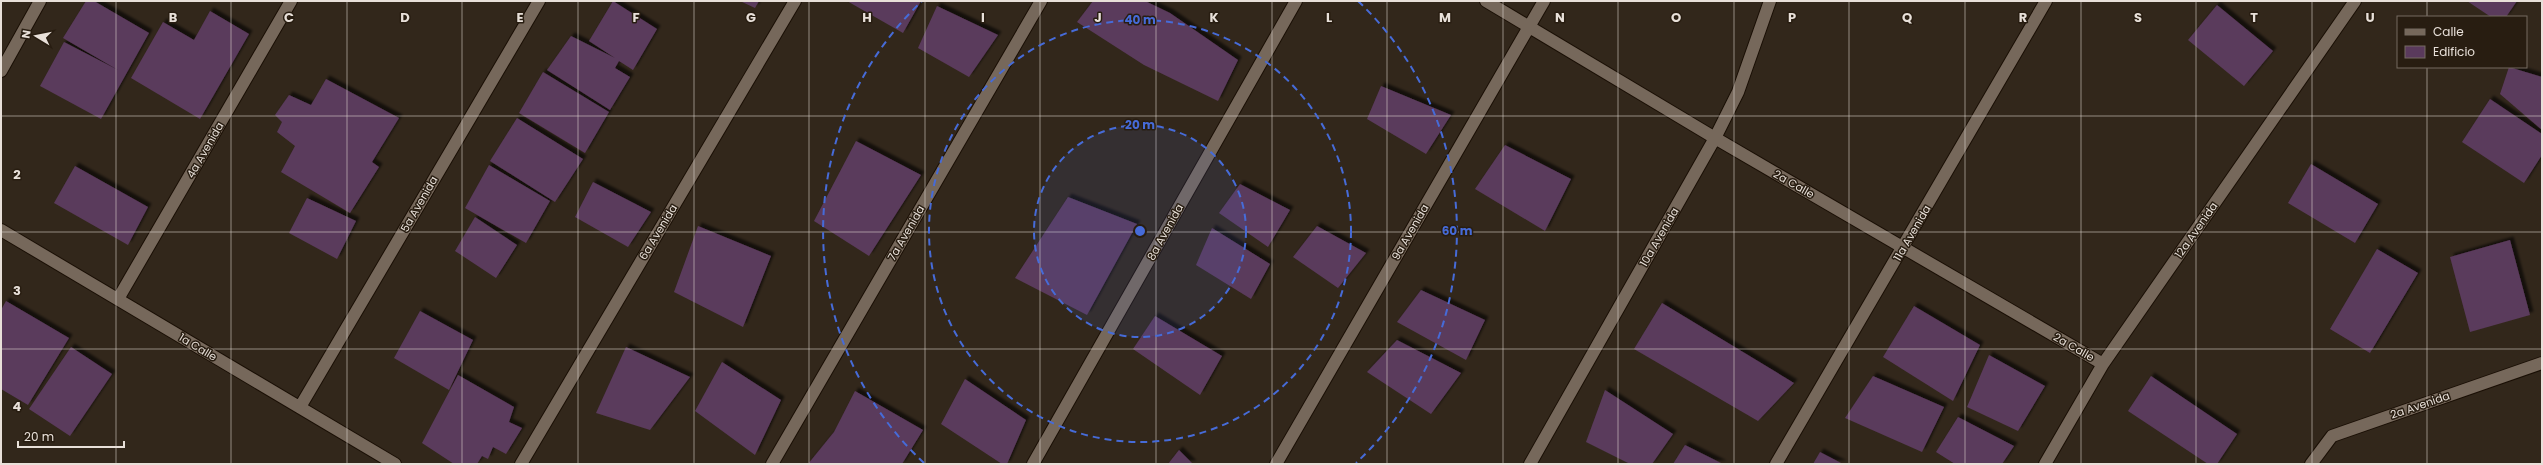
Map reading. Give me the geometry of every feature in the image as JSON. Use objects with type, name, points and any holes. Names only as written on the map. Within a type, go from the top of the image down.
[{"type":"street","points":[[1,71],[40,1]]},
{"type":"street","name":"4a Avenida","points":[[118,299],[291,1]]},
{"type":"street","name":"5a Avenida","points":[[300,407],[539,1]]},
{"type":"street","name":"6a Avenida","points":[[521,464],[795,1]]},
{"type":"street","name":"7a Avenida","points":[[772,464],[1041,1]]},
{"type":"street","name":"8a Avenida","points":[[1034,464],[1296,1]]},
{"type":"street","name":"2a Calle","points":[[1486,1],[1715,138],[2104,364]]},
{"type":"street","name":"9a Avenida","points":[[1276,464],[1544,1]]},
{"type":"street","name":"10a Avenida","points":[[1530,464],[1715,138],[1738,92],[1770,1]]},
{"type":"street","name":"11a Avenida","points":[[1776,464],[2046,1]]},
{"type":"street","name":"12a Avenida","points":[[2045,464],[2104,364],[2355,1]]},
{"type":"street","name":"1a Calle","points":[[1,230],[395,464]]},
{"type":"street","name":"2a Avenida","points":[[2311,464],[2332,436],[2542,363]]},
{"type":"building","points":[[86,1],[94,1],[149,33],[101,119],[40,86],[64,42],[118,70],[63,38]]},
{"type":"building","points":[[613,1],[657,29],[633,70],[619,61],[615,68],[630,77],[610,110],[547,70],[571,36],[615,58],[589,41]]},
{"type":"building","points":[[740,1],[759,1],[755,8]]},
{"type":"building","points":[[847,1],[921,1],[903,33]]},
{"type":"building","points":[[1093,1],[1145,1],[1170,13],[1238,60],[1218,101],[1144,65],[1077,22]]},
{"type":"building","points":[[2467,1],[2517,1],[2507,16],[2490,16]]},
{"type":"building","points":[[2217,5],[2273,51],[2244,86],[2188,40]]},
{"type":"building","points":[[937,6],[998,35],[969,77],[918,48]]},
{"type":"building","points":[[210,11],[249,34],[200,119],[131,78],[163,22],[194,40]]},
{"type":"building","points":[[2509,68],[2542,77],[2542,130],[2500,94]]},
{"type":"building","points":[[543,72],[609,112],[585,153],[519,113]]},
{"type":"building","points":[[326,79],[399,118],[372,162],[379,167],[350,213],[281,172],[295,146],[277,132],[282,122],[275,115],[289,95],[311,105]]},
{"type":"building","points":[[1381,86],[1451,115],[1426,154],[1367,119]]},
{"type":"building","points":[[2490,99],[2542,134],[2542,155],[2524,183],[2462,142]]},
{"type":"building","points":[[517,118],[583,159],[555,202],[490,161]]},
{"type":"building","points":[[856,141],[921,175],[869,256],[814,221]]},
{"type":"building","points":[[1505,145],[1571,179],[1545,231],[1475,189]]},
{"type":"building","points":[[2311,164],[2378,204],[2355,243],[2288,203]]},
{"type":"building","points":[[489,165],[550,201],[526,243],[465,208]]},
{"type":"building","points":[[75,166],[148,207],[128,245],[54,203]]},
{"type":"building","points":[[593,182],[651,212],[628,247],[575,217]]},
{"type":"building","points":[[1240,184],[1290,210],[1268,247],[1219,213]]},
{"type":"building","points":[[1068,197],[1137,224],[1087,315],[1015,278]]},
{"type":"building","points":[[307,198],[356,221],[337,259],[289,233]]},
{"type":"building","points":[[475,217],[517,245],[496,278],[455,251]]},
{"type":"building","points":[[698,226],[771,256],[743,327],[674,292]]},
{"type":"building","points":[[1317,226],[1366,253],[1338,288],[1293,257]]},
{"type":"building","points":[[1212,228],[1270,264],[1251,299],[1196,265]]},
{"type":"building","points":[[2510,240],[2530,315],[2470,332],[2450,257]]},
{"type":"building","points":[[2377,249],[2418,273],[2370,353],[2330,329]]},
{"type":"building","points":[[1421,290],[1485,320],[1466,360],[1397,322]]},
{"type":"building","points":[[6,301],[69,338],[28,405],[1,389],[1,310]]},
{"type":"building","points":[[1662,303],[1794,383],[1758,421],[1634,349]]},
{"type":"building","points":[[1914,306],[1980,345],[1953,401],[1883,357]]},
{"type":"building","points":[[420,311],[473,340],[449,390],[394,358]]},
{"type":"building","points":[[1155,316],[1222,356],[1200,395],[1133,349]]},
{"type":"building","points":[[1397,340],[1461,373],[1431,414],[1367,372]]},
{"type":"building","points":[[71,347],[112,374],[70,436],[29,409]]},
{"type":"building","points":[[626,347],[690,377],[650,430],[596,413]]},
{"type":"building","points":[[1989,355],[2045,386],[2018,431],[1967,407]]},
{"type":"building","points":[[722,362],[781,400],[755,455],[695,411]]},
{"type":"building","points":[[458,375],[514,407],[509,422],[522,428],[506,454],[493,447],[488,459],[482,456],[477,464],[454,464],[422,443]]},
{"type":"building","points":[[1873,376],[1944,407],[1922,452],[1845,418]]},
{"type":"building","points":[[2151,376],[2237,434],[2217,464],[2208,464],[2128,411]]},
{"type":"building","points":[[965,379],[1026,420],[1007,464],[1002,464],[941,424]]},
{"type":"building","points":[[1605,390],[1673,434],[1652,464],[1630,464],[1586,442]]},
{"type":"building","points":[[855,391],[923,430],[902,464],[808,464],[834,432]]},
{"type":"building","points":[[1958,417],[2014,446],[2002,464],[1955,464],[1936,452]]},
{"type":"building","points":[[1685,445],[1723,464],[1673,464]]},
{"type":"building","points":[[1179,450],[1193,464],[1168,464]]},
{"type":"building","points":[[1820,452],[1843,464],[1813,464]]}]
